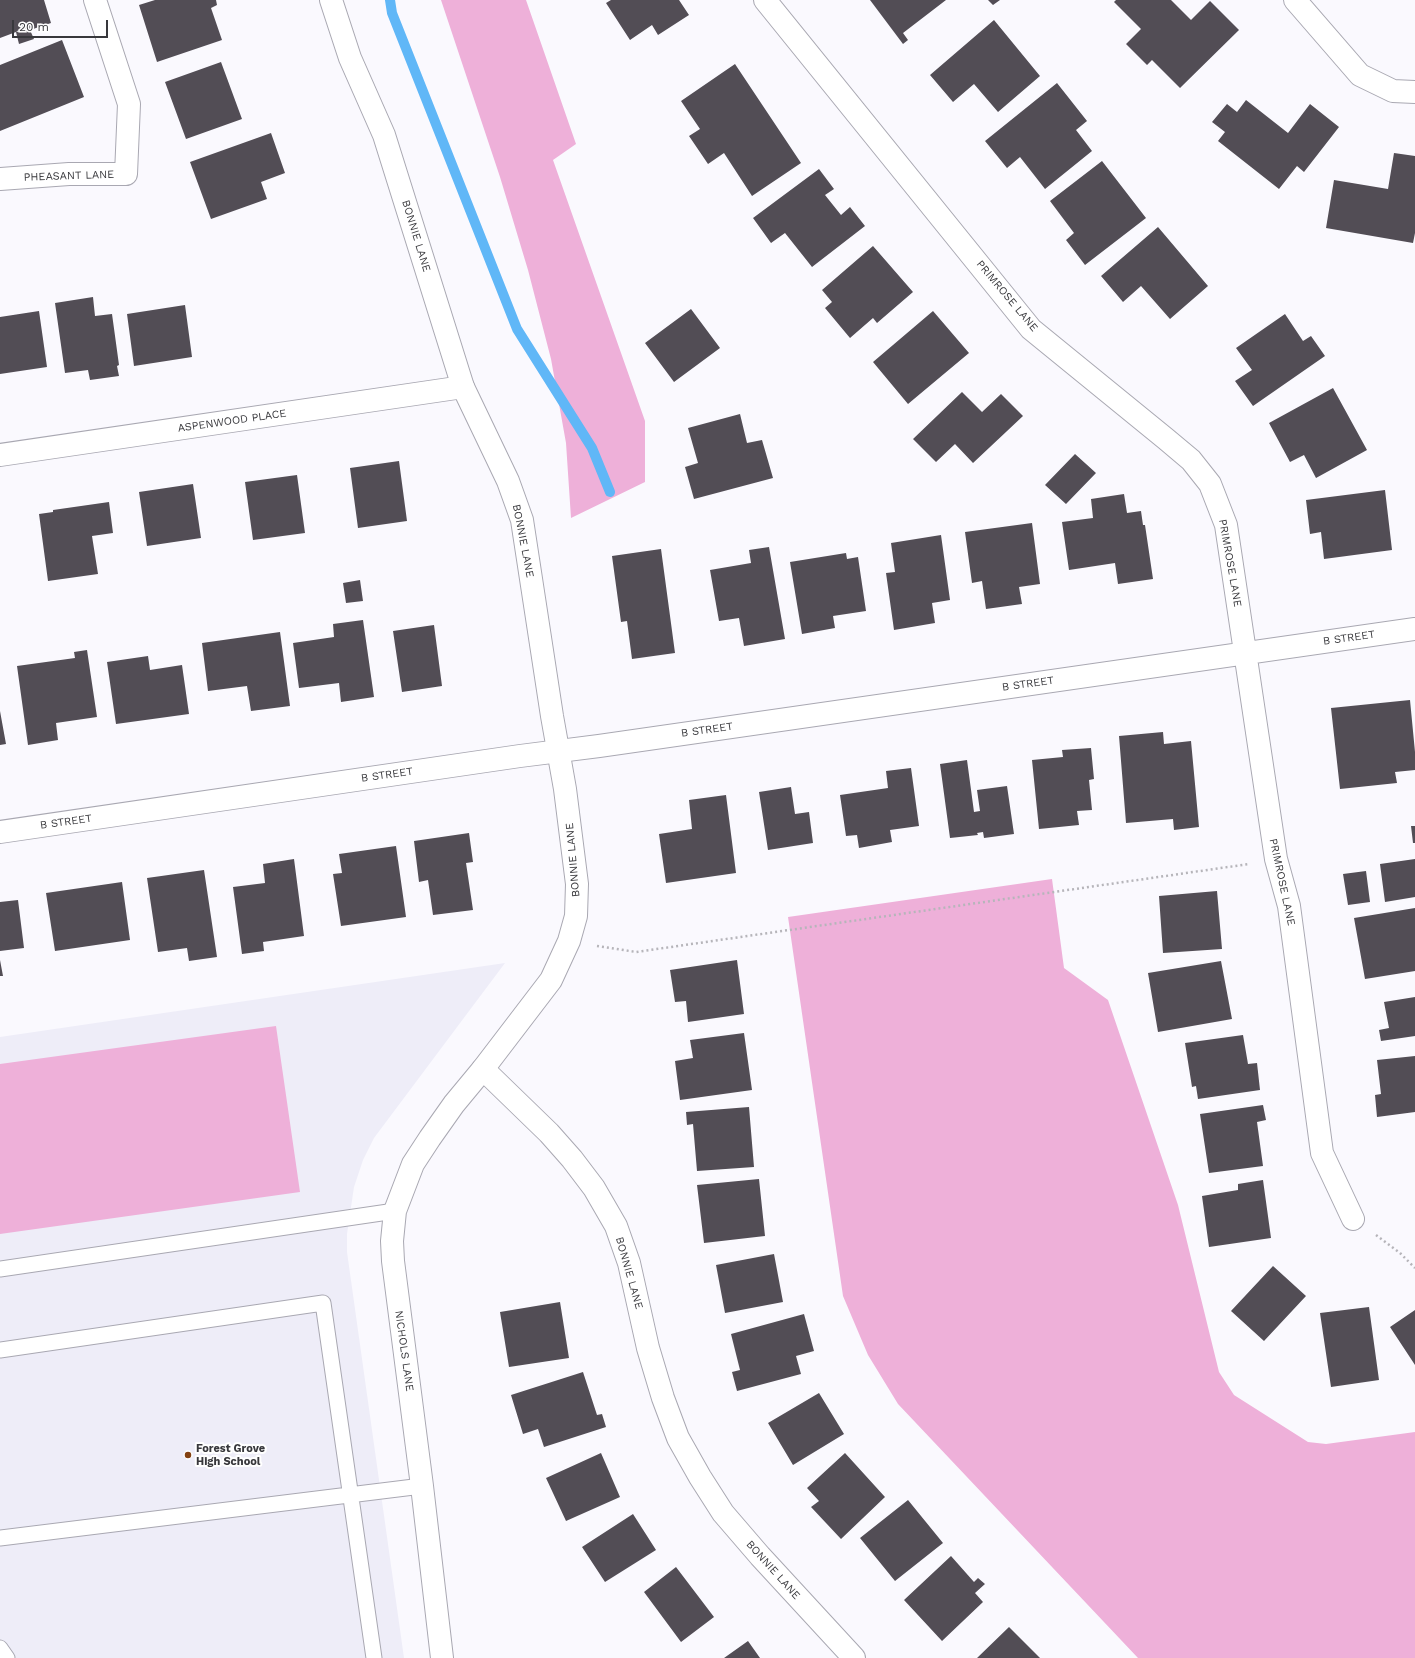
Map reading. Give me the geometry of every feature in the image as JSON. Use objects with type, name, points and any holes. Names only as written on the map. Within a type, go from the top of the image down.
[{"type":"street","name":"PHEASANT LANE","points":[[0,179],[70,174],[126,174],[129,104],[95,0]]},
{"type":"street","name":"BONNIE LANE","points":[[331,0],[350,58],[384,135],[463,387],[508,481],[522,520],[566,796],[577,884],[576,916],[569,941],[551,980],[483,1070],[549,1133],[572,1159],[594,1188],[616,1226],[629,1263],[648,1348],[663,1398],[678,1438],[700,1477],[723,1513],[854,1658]]},
{"type":"street","name":"PRIMROSE LANE","points":[[765,0],[1031,329],[1191,460],[1210,484],[1226,525],[1276,859],[1289,906],[1322,1152],[1353,1219]]},
{"type":"street","points":[[1295,0],[1360,75],[1393,91],[1415,92]]},
{"type":"street","name":"ASPENWOOD PLACE","points":[[0,455],[463,387]]},
{"type":"street","name":"B STREET","points":[[0,832],[1244,652],[1415,629]]},
{"type":"street","name":"NICHOLS LANE","points":[[442,1658],[422,1486],[393,1261],[392,1241],[395,1211],[413,1164],[454,1104],[483,1070]]},
{"type":"lane","points":[[0,1269],[395,1211]]},
{"type":"lane","points":[[0,1350],[323,1303],[374,1658]]},
{"type":"lane","points":[[0,1538],[422,1486]]},
{"type":"lane","points":[[0,1648],[8,1658]]},
{"type":"path","points":[[569,941],[636,952],[1226,868],[1276,859]]},
{"type":"path","points":[[1353,1219],[1400,1253],[1415,1268]]},
{"type":"shaded area","points":[[441,0],[526,0],[576,144],[553,160],[645,421],[645,482],[571,518],[566,443],[551,359],[528,270],[500,177]]},
{"type":"shaded area","points":[[1052,879],[1064,968],[1108,1000],[1178,1205],[1219,1372],[1234,1395],[1308,1442],[1326,1444],[1415,1432],[1415,1658],[1138,1658],[898,1404],[868,1355],[843,1296],[788,917]]},
{"type":"shaded area","name":"Forest Grove High School","points":[[505,963],[374,1138],[363,1160],[354,1187],[347,1234],[347,1252],[404,1658],[0,1658],[0,1037]]},
{"type":"shaded area","points":[[276,1026],[300,1192],[0,1234],[0,1064]]},
{"type":"building","points":[[0,0],[44,0],[51,23],[30,30],[34,39],[19,44],[16,32],[0,38]]},
{"type":"building","points":[[155,0],[216,0],[217,5],[211,8],[222,40],[157,62],[139,5]]},
{"type":"building","points":[[611,0],[679,0],[689,15],[658,35],[652,25],[630,40],[606,3]]},
{"type":"building","points":[[870,0],[946,0],[903,33],[908,40],[903,44]]},
{"type":"building","points":[[988,0],[1000,0],[993,5]]},
{"type":"building","points":[[1116,0],[1171,0],[1191,20],[1210,1],[1239,30],[1180,88],[1152,60],[1147,65],[1126,44],[1141,29],[1114,2]]},
{"type":"building","points":[[994,20],[1040,76],[998,112],[974,84],[953,102],[930,75]]},
{"type":"building","points":[[62,40],[84,97],[0,131],[0,65]]},
{"type":"building","points":[[221,62],[242,119],[186,139],[165,82]]},
{"type":"building","points":[[735,64],[801,163],[752,196],[724,153],[708,164],[689,136],[700,129],[681,101]]},
{"type":"building","points":[[1057,83],[1087,121],[1076,130],[1092,151],[1045,189],[1020,157],[1007,168],[985,141]]},
{"type":"building","points":[[1246,100],[1288,133],[1310,104],[1339,127],[1304,172],[1297,166],[1279,189],[1218,141],[1225,132],[1212,122],[1227,104],[1237,112]]},
{"type":"building","points":[[271,133],[285,173],[261,182],[267,199],[211,219],[190,162]]},
{"type":"building","points":[[1394,153],[1415,156],[1415,233],[1413,243],[1326,228],[1334,180],[1388,189]]},
{"type":"building","points":[[1102,161],[1146,218],[1085,265],[1066,240],[1074,233],[1050,201]]},
{"type":"building","points":[[819,169],[834,189],[825,195],[841,215],[850,207],[865,226],[812,267],[785,233],[771,243],[753,218]]},
{"type":"building","points":[[1158,227],[1208,286],[1170,319],[1141,286],[1123,302],[1101,276]]},
{"type":"building","points":[[873,246],[913,292],[877,323],[873,318],[850,338],[825,308],[832,302],[822,290]]},
{"type":"building","points":[[93,297],[95,316],[112,314],[119,365],[117,366],[119,376],[90,380],[88,370],[65,373],[55,303]]},
{"type":"building","points":[[185,305],[192,357],[134,366],[127,314]]},
{"type":"building","points":[[691,309],[720,348],[674,382],[645,343]]},
{"type":"building","points":[[39,311],[47,367],[0,374],[0,317]]},
{"type":"building","points":[[933,311],[969,353],[908,404],[873,362]]},
{"type":"building","points":[[1285,314],[1303,341],[1311,336],[1325,356],[1253,406],[1235,381],[1252,370],[1236,348]]},
{"type":"building","points":[[1333,388],[1367,450],[1316,478],[1304,455],[1290,462],[1269,423]]},
{"type":"building","points":[[962,392],[982,412],[1001,394],[1023,416],[973,463],[955,444],[936,462],[913,439]]},
{"type":"building","points":[[740,414],[747,443],[762,440],[773,478],[694,499],[685,467],[698,463],[688,428]]},
{"type":"building","points":[[1075,454],[1096,473],[1066,504],[1045,485]]},
{"type":"building","points":[[399,461],[407,521],[358,528],[350,468]]},
{"type":"building","points":[[297,475],[305,533],[253,540],[245,482]]},
{"type":"building","points":[[193,484],[201,538],[147,546],[139,492]]},
{"type":"building","points":[[1385,490],[1392,550],[1324,559],[1321,532],[1310,534],[1306,500]]},
{"type":"building","points":[[1124,494],[1127,513],[1141,511],[1143,525],[1145,525],[1153,579],[1118,584],[1115,563],[1069,570],[1062,522],[1093,518],[1091,499]]},
{"type":"building","points":[[109,502],[113,533],[92,536],[98,574],[48,581],[39,514],[53,512],[53,510]]},
{"type":"building","points":[[1032,523],[1040,584],[1019,587],[1022,604],[986,609],[982,581],[972,583],[965,532]]},
{"type":"building","points":[[941,535],[950,600],[932,603],[935,623],[894,630],[886,573],[895,572],[891,543]]},
{"type":"building","points":[[769,547],[785,639],[744,646],[739,618],[719,621],[710,570],[751,563],[749,550]]},
{"type":"building","points":[[661,549],[675,653],[632,659],[627,621],[621,622],[612,556]]},
{"type":"building","points":[[846,553],[847,559],[858,557],[866,611],[833,616],[835,628],[802,634],[790,562]]},
{"type":"building","points":[[360,580],[363,601],[346,603],[343,583]]},
{"type":"building","points":[[363,620],[374,697],[341,702],[339,683],[299,688],[293,643],[334,637],[333,624]]},
{"type":"building","points":[[434,625],[442,686],[402,692],[393,631]]},
{"type":"building","points":[[280,632],[290,706],[251,711],[247,686],[208,691],[202,643]]},
{"type":"building","points":[[87,650],[97,717],[56,723],[58,740],[28,745],[17,666],[75,658],[74,652]]},
{"type":"building","points":[[148,656],[150,670],[182,665],[189,714],[116,724],[107,662]]},
{"type":"building","points":[[1410,700],[1415,752],[1415,770],[1395,772],[1397,783],[1340,789],[1331,708]]},
{"type":"building","points":[[0,711],[6,744],[0,745]]},
{"type":"building","points":[[1163,732],[1164,744],[1191,741],[1199,827],[1174,830],[1173,819],[1126,823],[1119,736]]},
{"type":"building","points":[[1091,748],[1094,779],[1089,780],[1092,810],[1077,811],[1079,825],[1039,829],[1032,760],[1063,757],[1062,750]]},
{"type":"building","points":[[967,760],[974,812],[980,811],[977,790],[1007,786],[1014,834],[984,838],[983,832],[977,833],[978,835],[950,838],[940,764]]},
{"type":"building","points":[[911,768],[919,826],[890,830],[892,842],[859,848],[857,835],[846,836],[840,795],[888,788],[886,771]]},
{"type":"building","points":[[791,787],[795,814],[809,812],[813,843],[768,850],[759,792]]},
{"type":"building","points":[[726,795],[736,873],[666,883],[659,834],[692,829],[689,800]]},
{"type":"building","points":[[1411,826],[1415,826],[1415,843],[1413,843]]},
{"type":"building","points":[[469,833],[473,862],[466,863],[473,910],[433,915],[428,880],[419,882],[414,841]]},
{"type":"building","points":[[396,846],[406,917],[341,926],[333,874],[342,873],[339,854]]},
{"type":"building","points":[[294,859],[304,936],[263,942],[264,951],[242,954],[233,887],[265,883],[263,864]]},
{"type":"building","points":[[1415,859],[1415,897],[1385,902],[1380,864]]},
{"type":"building","points":[[204,870],[217,957],[189,961],[187,948],[158,952],[147,878]]},
{"type":"building","points":[[1366,871],[1370,902],[1348,905],[1343,874]]},
{"type":"building","points":[[122,882],[130,940],[55,951],[46,893]]},
{"type":"building","points":[[1217,891],[1222,949],[1163,953],[1159,896]]},
{"type":"building","points":[[18,900],[24,948],[0,951],[0,902]]},
{"type":"building","points":[[1415,908],[1415,971],[1365,979],[1354,918]]},
{"type":"building","points":[[0,960],[3,976],[0,976]]},
{"type":"building","points":[[737,960],[744,1014],[688,1022],[686,1001],[675,1002],[670,970]]},
{"type":"building","points":[[1221,961],[1232,1019],[1158,1032],[1148,973]]},
{"type":"building","points":[[1415,997],[1415,1036],[1381,1041],[1379,1030],[1389,1028],[1384,1002]]},
{"type":"building","points":[[744,1033],[752,1090],[680,1100],[675,1061],[693,1058],[690,1040]]},
{"type":"building","points":[[1243,1035],[1248,1064],[1257,1063],[1260,1090],[1198,1099],[1196,1086],[1192,1087],[1185,1043]]},
{"type":"building","points":[[1415,1056],[1415,1112],[1377,1117],[1375,1095],[1381,1094],[1377,1060]]},
{"type":"building","points":[[1263,1105],[1266,1120],[1257,1122],[1263,1166],[1209,1173],[1200,1114]]},
{"type":"building","points":[[749,1107],[754,1167],[697,1171],[693,1124],[687,1125],[686,1112]]},
{"type":"building","points":[[759,1179],[765,1236],[704,1243],[697,1185]]},
{"type":"building","points":[[1263,1180],[1271,1238],[1209,1247],[1202,1196],[1238,1190],[1238,1184]]},
{"type":"building","points":[[774,1254],[783,1302],[725,1313],[716,1265]]},
{"type":"building","points":[[1273,1266],[1306,1296],[1264,1341],[1231,1311]]},
{"type":"building","points":[[560,1302],[569,1358],[509,1367],[500,1312]]},
{"type":"building","points":[[1369,1307],[1379,1380],[1331,1387],[1320,1313]]},
{"type":"building","points":[[1415,1310],[1415,1365],[1390,1327]]},
{"type":"building","points":[[804,1314],[814,1351],[796,1356],[801,1374],[737,1391],[732,1372],[740,1370],[731,1334]]},
{"type":"building","points":[[583,1372],[597,1415],[602,1414],[606,1427],[544,1447],[538,1429],[523,1434],[511,1395]]},
{"type":"building","points":[[819,1393],[844,1434],[793,1465],[768,1423]]},
{"type":"building","points":[[601,1453],[620,1497],[566,1521],[546,1478]]},
{"type":"building","points":[[845,1453],[885,1497],[841,1539],[811,1507],[819,1501],[807,1488]]},
{"type":"building","points":[[908,1500],[943,1543],[895,1581],[860,1538]]},
{"type":"building","points":[[633,1514],[656,1550],[605,1582],[582,1547]]},
{"type":"building","points":[[951,1556],[974,1582],[978,1578],[985,1584],[975,1593],[983,1602],[942,1641],[904,1600]]},
{"type":"building","points":[[676,1567],[714,1617],[681,1642],[644,1592]]},
{"type":"building","points":[[1009,1627],[1040,1658],[977,1658]]},
{"type":"building","points":[[748,1641],[760,1658],[724,1658]]},
{"type":"waterway","points":[[390,0],[392,13],[517,329],[592,448],[610,492]]},
{"type":"place","name":"Forest Grove High School","points":[[188,1455]]}]
